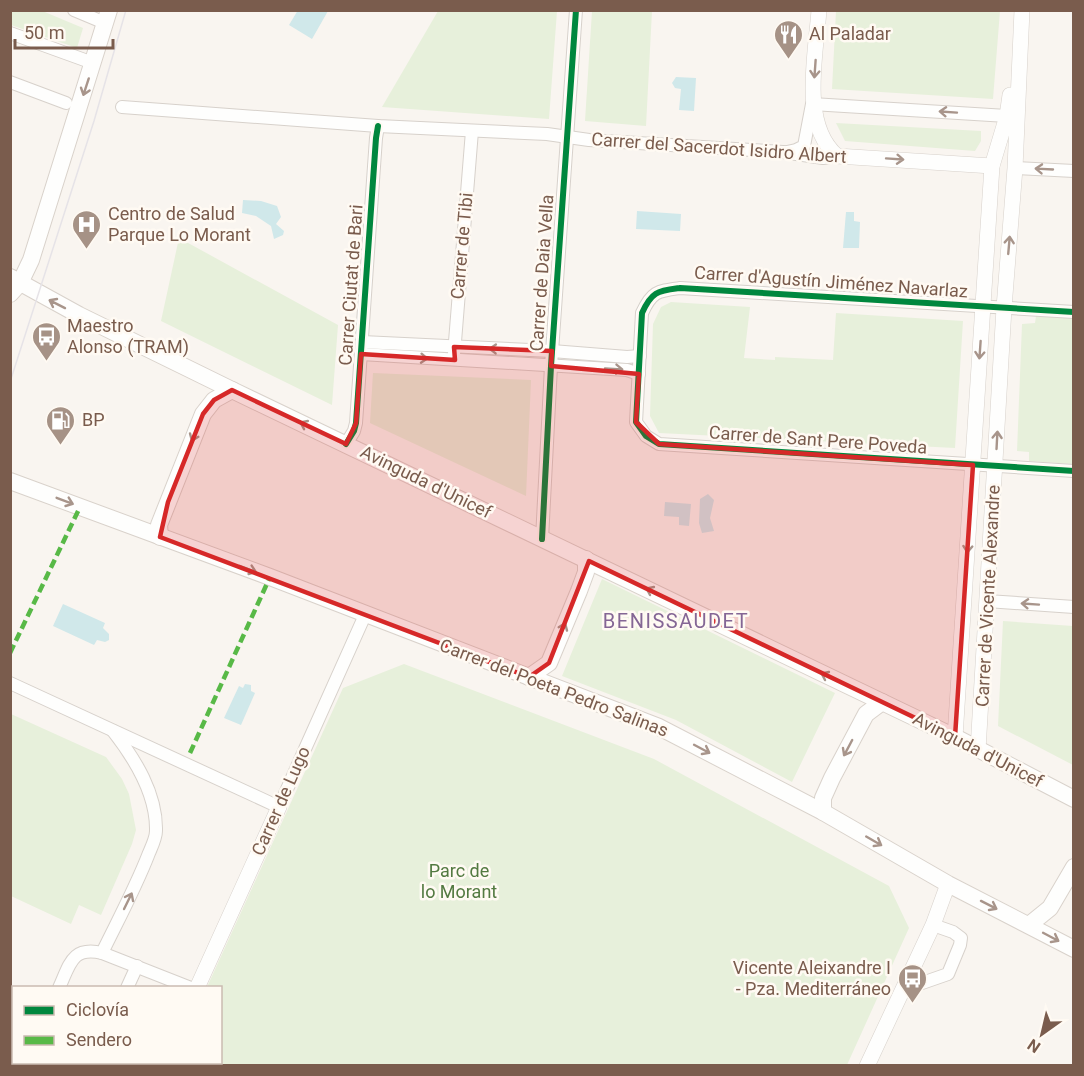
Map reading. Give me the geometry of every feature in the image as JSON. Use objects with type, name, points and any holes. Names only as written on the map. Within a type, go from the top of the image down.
[{"type":"main road","points":[[14,285],[30,264],[107,17]]},
{"type":"main road","name":"Avinguda d'Unicef","points":[[14,285],[956,737],[1074,799]]},
{"type":"main road","points":[[160,537],[159,525],[202,414],[214,400],[232,390]]},
{"type":"main road","name":"Carrer del Poeta Pedro Salinas","points":[[10,481],[270,577],[659,727],[823,812],[948,884],[1074,949]]},
{"type":"main road","points":[[529,677],[549,663],[586,572],[586,559]]},
{"type":"main road","points":[[823,812],[823,798],[866,714],[882,702]]},
{"type":"main road","points":[[1029,925],[1050,908],[1074,867]]},
{"type":"street","points":[[74,10],[107,17]]},
{"type":"street","name":"Carrer de Daia Vella","points":[[542,539],[551,366],[576,10]]},
{"type":"street","points":[[783,152],[804,146],[812,104],[819,10]]},
{"type":"street","name":"Carrer de Vicente Alexandre","points":[[978,750],[1004,308],[1015,168],[1022,10]]},
{"type":"street","points":[[10,33],[93,63]]},
{"type":"street","name":"Carrer de Vicente Alexandre","points":[[956,737],[992,166],[1007,116],[1012,61],[1020,47]]},
{"type":"street","points":[[10,82],[66,103]]},
{"type":"street","points":[[812,104],[1007,116]]},
{"type":"street","points":[[812,104],[823,140],[837,156]]},
{"type":"street","name":"Carrer del Sacerdot Isidro Albert","points":[[122,107],[378,126],[547,134],[600,141],[783,152],[823,158],[837,156],[992,166]]},
{"type":"street","name":"Carrer Ciutat de Bari","points":[[346,444],[356,423],[378,126]]},
{"type":"street","name":"Carrer de Tibi","points":[[454,354],[472,131]]},
{"type":"street","points":[[1015,168],[1074,171]]},
{"type":"street","name":"Carrer d'Agustín Jiménez Navarlaz","points":[[640,356],[642,313],[649,299],[659,290],[680,288],[1074,312]]},
{"type":"street","points":[[361,348],[454,354],[551,366],[627,370],[639,374]]},
{"type":"street","points":[[454,354],[552,351],[640,356]]},
{"type":"street","name":"Carrer de Sant Pere Poveda","points":[[640,356],[636,422],[646,436],[659,444],[1074,471]]},
{"type":"street","points":[[987,601],[1074,607]]},
{"type":"street","name":"Carrer de Lugo","points":[[197,986],[365,615]]},
{"type":"street","points":[[10,683],[279,807]]},
{"type":"street","points":[[102,953],[139,877],[157,833],[146,783],[133,756],[112,729]]},
{"type":"street","points":[[867,1065],[933,925],[948,884]]},
{"type":"street","points":[[902,990],[948,974],[961,938],[953,932],[933,925]]},
{"type":"street","points":[[60,986],[79,953],[89,950],[188,986]]},
{"type":"street","points":[[127,986],[136,966]]},
{"type":"highlighted area","points":[[454,347],[552,351],[551,366],[639,374],[636,422],[659,444],[973,465],[955,737],[589,561],[549,663],[529,677],[160,537],[168,502],[203,414],[214,400],[232,390],[346,444],[356,423],[361,354],[455,360]]},
{"type":"green space","points":[[40,10],[83,28],[77,48],[11,25],[11,11]]},
{"type":"green space","points":[[438,11],[557,11],[549,119],[382,107]]},
{"type":"green space","points":[[592,11],[652,11],[646,126],[585,121]]},
{"type":"green space","points":[[836,11],[1000,11],[993,99],[832,89]]},
{"type":"green space","points":[[836,123],[981,131],[981,141],[975,151],[845,141]]},
{"type":"green space","points":[[179,238],[338,325],[332,405],[161,321]]},
{"type":"green space","points":[[671,302],[750,307],[744,358],[833,360],[836,313],[963,321],[955,448],[659,433],[650,416],[653,324],[661,307]]},
{"type":"green space","points":[[1036,316],[1073,318],[1073,464],[1029,461],[1029,452],[1017,451],[1022,324],[1035,323]]},
{"type":"green space","points":[[373,373],[531,380],[526,496],[370,423]]},
{"type":"green space","points":[[602,579],[835,693],[792,782],[676,720],[562,676]]},
{"type":"green space","points":[[1003,621],[1073,626],[1073,765],[998,726]]},
{"type":"green space","name":"Parc de lo Morant","points":[[404,664],[654,759],[889,886],[909,928],[847,1065],[171,1065],[222,1064],[222,986],[207,986],[343,688]]},
{"type":"green space","points":[[11,714],[106,757],[122,779],[129,794],[136,830],[101,915],[79,905],[71,924],[11,896]]},
{"type":"water","points":[[298,10],[328,11],[312,39],[289,25]]},
{"type":"water","points":[[676,77],[696,78],[694,111],[679,110],[681,89],[675,88],[672,83]]},
{"type":"water","points":[[243,200],[261,201],[277,206],[281,217],[276,224],[284,231],[283,235],[274,239],[271,226],[256,216],[242,213]]},
{"type":"water","points":[[637,211],[681,214],[680,231],[636,229]]},
{"type":"water","points":[[846,212],[854,212],[854,221],[860,222],[859,248],[843,248]]},
{"type":"water","points":[[708,494],[714,500],[710,518],[714,531],[702,533],[699,523],[700,499]]},
{"type":"water","points":[[665,502],[691,504],[689,526],[679,525],[679,517],[664,516]]},
{"type":"water","points":[[63,604],[105,623],[103,628],[109,634],[109,640],[105,642],[97,640],[94,645],[53,626]]},
{"type":"water","points":[[245,684],[251,685],[251,691],[255,693],[241,725],[224,718],[239,686],[243,688]]},
{"type":"tram line","points":[[10,382],[94,121],[126,10]]},
{"type":"marked path","points":[[10,653],[80,507]]},
{"type":"marked path","points":[[190,753],[270,577]]},
{"type":"cycle path","points":[[542,539],[551,366],[576,10]]},
{"type":"cycle path","points":[[346,444],[356,423],[378,126]]},
{"type":"cycle path","points":[[1074,312],[680,288],[666,290],[656,293],[642,313],[636,422],[646,436],[659,444],[1074,471]]},
{"type":"place","name":"Al Paladar","points":[[788,60]]},
{"type":"place","name":"Centro de Salud Parque Lo Morant","points":[[87,250]]},
{"type":"place","name":"Maestro Alonso (TRAM)","points":[[46,362]]},
{"type":"place","name":"BP","points":[[61,446]]},
{"type":"place","name":"Vicente Aleixandre I - Pza. Mediterráneo","points":[[912,1004]]},
{"type":"district","name":"BENISSAUDET","points":[[676,621]]}]
